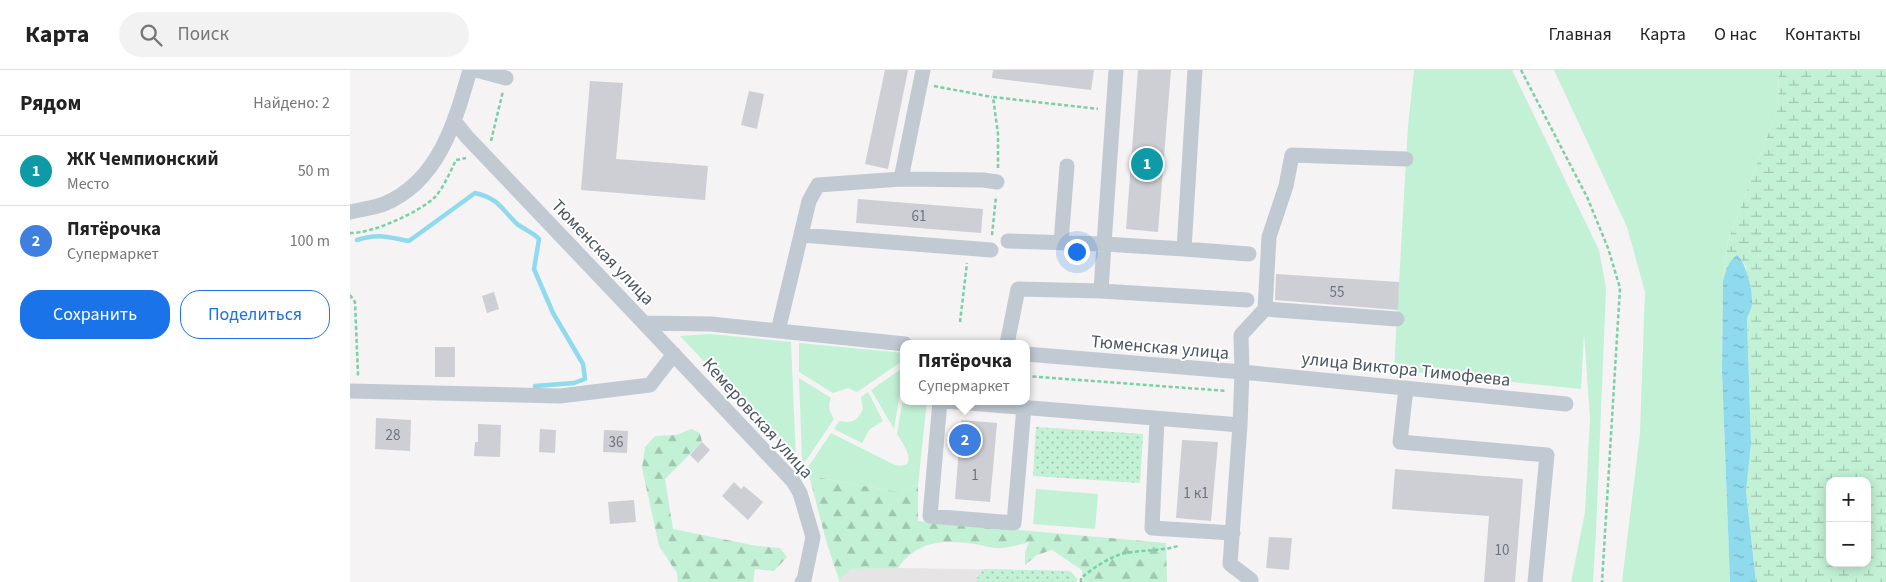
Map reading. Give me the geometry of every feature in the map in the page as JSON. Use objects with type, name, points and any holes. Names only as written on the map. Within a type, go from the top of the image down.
[{"type":"street","points":[[350,212],[383,204],[406,191],[426,172],[442,148],[455,122],[470,70]]},
{"type":"street","points":[[476,70],[506,78]]},
{"type":"street","points":[[1101,291],[1116,70]]},
{"type":"street","points":[[1184,250],[1195,70]]},
{"type":"street","points":[[901,179],[921,77]]},
{"type":"street","name":"Тюменская улица","points":[[455,122],[644,323],[711,324],[900,343]]},
{"type":"street","points":[[1397,319],[1265,309],[1269,237],[1286,186],[1292,155],[1406,160]]},
{"type":"street","points":[[1061,243],[1067,166]]},
{"type":"street","points":[[778,331],[809,201],[818,185],[901,179],[983,180],[997,182]]},
{"type":"street","points":[[800,235],[991,250]]},
{"type":"street","points":[[1008,241],[1104,244],[1249,254]]},
{"type":"street","points":[[1009,340],[1018,289],[1101,291],[1247,300]]},
{"type":"street","name":"Тюменская улица","points":[[1030,354],[1242,372],[1241,335],[1265,309]]},
{"type":"street","name":"Кемеровская улица","points":[[644,323],[793,481],[800,493],[813,537],[804,581]]},
{"type":"street","points":[[352,386],[560,396],[650,385],[674,354]]},
{"type":"street","points":[[1242,372],[1230,564],[1251,580]]},
{"type":"street","name":"улица Виктора Тимофеева","points":[[1242,372],[1566,404]]},
{"type":"street","points":[[1406,388],[1400,442],[1547,455],[1535,582]]},
{"type":"street","points":[[942,405],[930,516],[1014,523],[1024,408]]},
{"type":"street","points":[[989,405],[1240,425]]},
{"type":"street","points":[[1157,419],[1152,528],[1233,533]]},
{"type":"path","points":[[1521,70],[1587,197],[1608,248],[1620,288],[1602,582]]},
{"type":"path","points":[[921,77],[993,97],[1098,110],[1099,102]]},
{"type":"path","points":[[484,154],[491,141],[506,78]]},
{"type":"path","points":[[991,250],[997,182],[998,134],[993,97]]},
{"type":"path","points":[[960,322],[968,260]]},
{"type":"path","points":[[350,295],[355,302],[358,374],[352,386]]},
{"type":"path","points":[[1030,376],[1241,392]]},
{"type":"path","points":[[1081,582],[1081,578],[1092,569],[1124,553],[1170,548],[1179,545]]},
{"type":"shaded area","points":[[852,569],[1070,571],[1077,579],[1077,582],[839,582]]},
{"type":"green space","points":[[1414,70],[1512,70],[1599,250],[1606,288],[1593,582],[1571,582],[1585,512],[1590,419],[1584,332],[1581,389],[1394,370],[1408,126]]},
{"type":"green space","points":[[1554,70],[1779,70],[1778,108],[1728,241],[1723,280],[1722,371],[1730,582],[1622,582],[1640,433],[1645,292],[1627,227]]},
{"type":"green space","points":[[1779,70],[1886,70],[1886,582],[1756,582],[1746,491],[1751,444],[1747,318],[1752,303],[1746,267],[1740,257],[1728,266],[1723,281],[1728,241],[1778,108]]},
{"type":"green space","points":[[710,334],[791,342],[796,459],[680,336]]},
{"type":"green space","points":[[799,343],[900,353],[900,363],[857,392],[848,388],[833,393],[799,372]]},
{"type":"green space","points":[[900,370],[900,393],[894,429],[871,390]]},
{"type":"green space","points":[[799,378],[831,398],[829,404],[834,419],[805,462],[802,460]]},
{"type":"green space","points":[[868,392],[883,421],[870,429],[862,443],[834,429],[839,421],[851,422],[859,416],[863,409],[861,397]]},
{"type":"green space","points":[[902,405],[927,405],[918,485],[902,491],[892,491],[821,478],[810,479],[804,473],[831,433],[895,465],[907,464],[909,460],[908,455],[897,434]]},
{"type":"green space","points":[[1036,427],[1143,434],[1140,483],[1033,476]]},
{"type":"green space","points":[[691,429],[700,433],[702,442],[665,479],[673,529],[757,546],[780,548],[787,557],[774,571],[755,569],[753,582],[678,582],[677,573],[659,546],[642,468],[645,447],[655,436],[676,435]]},
{"type":"green space","points":[[821,478],[892,491],[902,491],[918,485],[918,521],[1166,543],[1167,582],[1084,582],[1082,570],[1052,550],[1037,555],[1025,565],[1025,553],[1029,542],[998,548],[952,542],[932,544],[914,552],[898,568],[852,569],[839,580],[827,544],[810,479]]},
{"type":"green space","points":[[1036,489],[1098,494],[1095,529],[1033,524]]},
{"type":"green space","points":[[984,569],[1070,571],[1077,579],[1077,582],[977,582],[977,578]]},
{"type":"water","points":[[1737,255],[1746,270],[1752,298],[1752,307],[1747,318],[1751,444],[1746,491],[1756,582],[1730,582],[1722,371],[1723,281],[1729,263]]},
{"type":"building","points":[[885,70],[908,70],[888,169],[865,164]]},
{"type":"building","points":[[993,70],[1094,70],[1091,90],[992,78]]},
{"type":"building","points":[[1138,70],[1171,70],[1158,232],[1126,229]]},
{"type":"building","points":[[590,81],[623,83],[616,159],[708,166],[705,200],[581,190]]},
{"type":"building","points":[[749,91],[764,94],[757,129],[741,125]]},
{"type":"building","points":[[858,199],[983,209],[981,233],[856,223]]},
{"type":"building","points":[[1276,274],[1399,282],[1398,310],[1275,300]]},
{"type":"building","points":[[494,292],[499,309],[487,313],[482,296]]},
{"type":"building","points":[[435,347],[455,347],[455,377],[435,377]]},
{"type":"building","points":[[376,418],[411,420],[410,451],[375,449]]},
{"type":"building","points":[[961,420],[997,423],[990,502],[955,499]]},
{"type":"building","points":[[478,424],[501,425],[500,457],[474,456],[475,442],[478,442]]},
{"type":"building","points":[[540,429],[556,430],[555,453],[539,452]]},
{"type":"building","points":[[604,430],[628,431],[627,453],[603,452]]},
{"type":"building","points":[[1182,440],[1218,442],[1211,521],[1176,518]]},
{"type":"building","points":[[702,442],[710,450],[698,463],[690,455]]},
{"type":"building","points":[[1395,469],[1523,479],[1515,582],[1484,582],[1489,516],[1392,509]]},
{"type":"building","points":[[734,482],[741,489],[744,486],[763,502],[748,520],[722,496]]},
{"type":"building","points":[[634,500],[636,522],[610,524],[608,502]]},
{"type":"building","points":[[1269,537],[1292,538],[1289,570],[1266,568]]},
{"type":"waterway","points":[[357,240],[377,236],[409,241],[475,193],[483,195],[498,204],[516,223],[539,239],[534,269],[553,313],[583,364],[585,379],[574,383],[535,386]]},
{"type":"place","name":"ЖК Чемпионский","points":[[1147,164]]},
{"type":"place","name":"Пятёрочка","points":[[965,440]]}]
